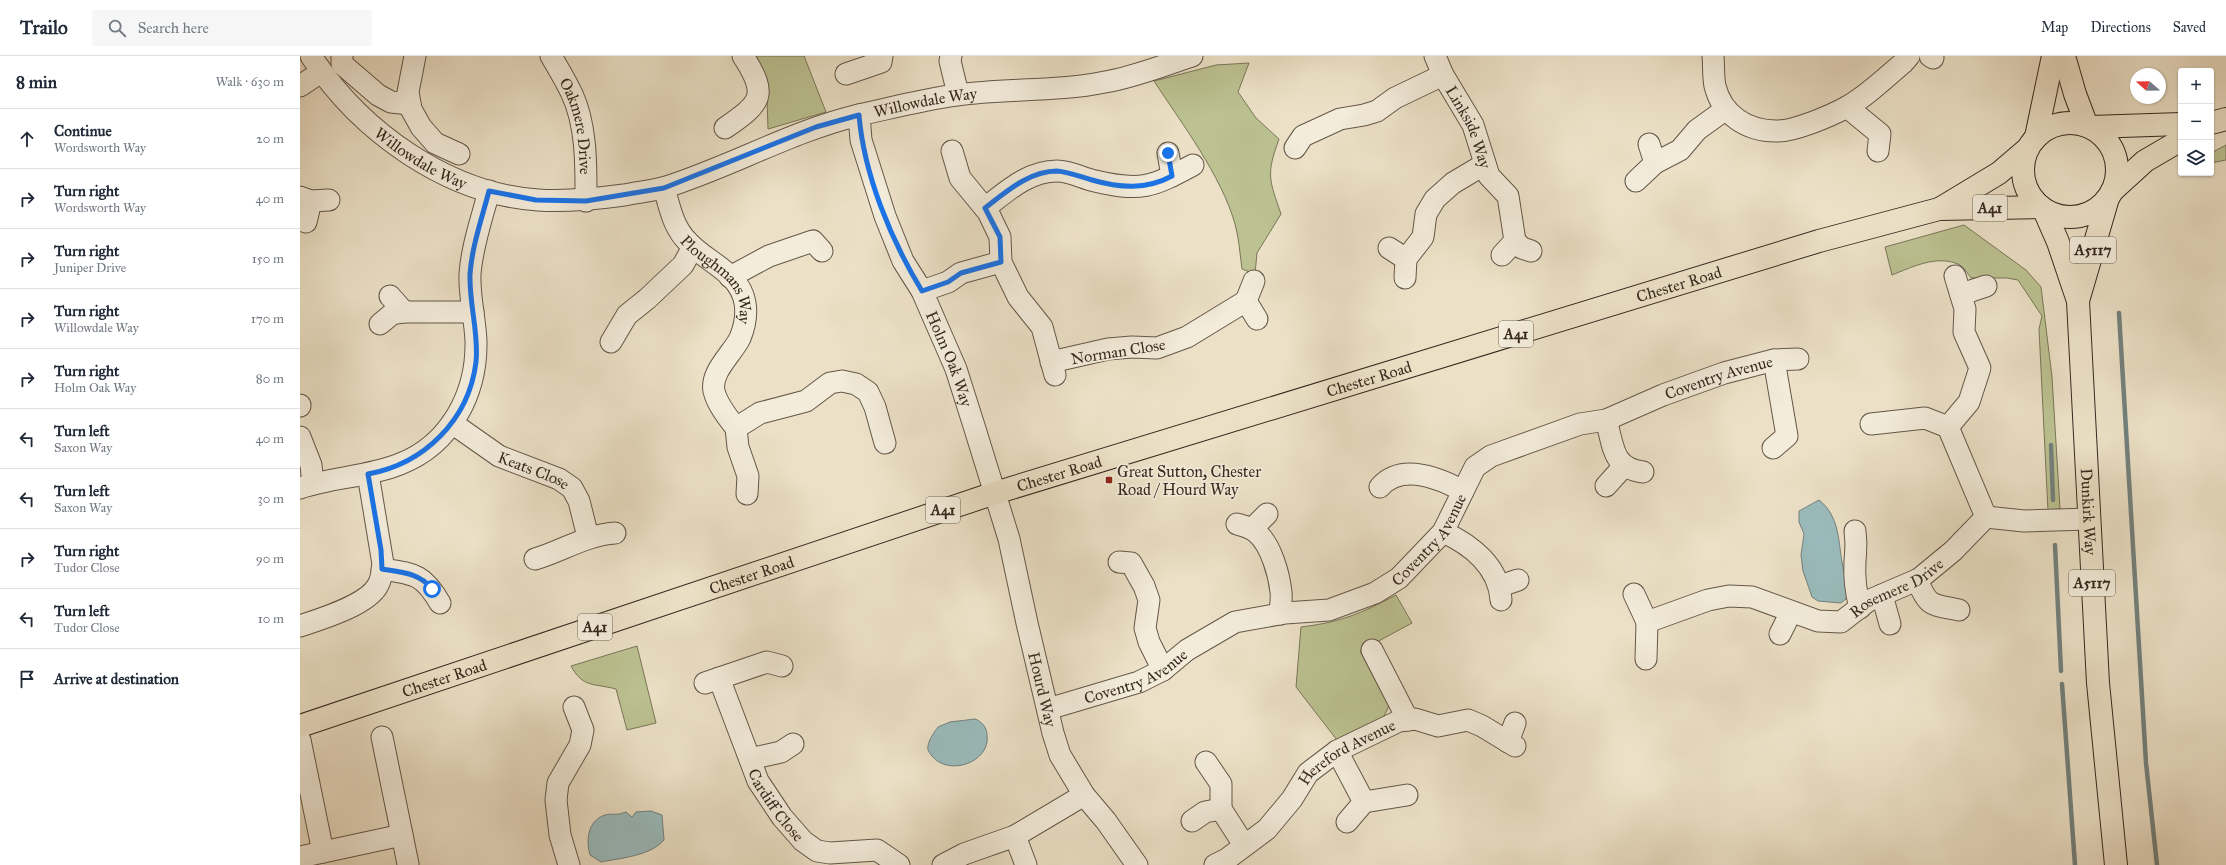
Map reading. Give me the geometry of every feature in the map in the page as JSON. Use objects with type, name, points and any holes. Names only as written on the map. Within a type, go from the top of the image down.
[{"type":"main road","points":[[2032,143],[2052,56]]},
{"type":"main road","points":[[2064,56],[2075,94],[2089,126],[2102,136],[2111,147],[2117,163],[2116,179],[2110,195]]},
{"type":"main road","points":[[2214,122],[2226,119]]},
{"type":"main road","name":"A41","points":[[2178,124],[2089,126],[2064,123],[2049,127],[2032,143],[2023,167],[2024,182],[2030,195],[2042,208],[2059,216],[2075,217],[2095,210],[2145,161],[2178,142]]},
{"type":"main road","name":"Chester Road","points":[[1939,209],[1999,173],[2032,143]]},
{"type":"main road","name":"Dunkirk Way","points":[[2078,301],[2110,195]]},
{"type":"main road","name":"Chester Road","points":[[300,726],[995,493],[1819,241],[1939,209],[2042,208]]},
{"type":"main road","name":"Dunkirk Way","points":[[2042,208],[2058,242],[2078,301],[2088,519],[2098,683],[2116,865]]},
{"type":"street","points":[[342,56],[342,64],[378,95],[391,102],[410,104]]},
{"type":"street","points":[[415,56],[408,92],[410,104],[421,128],[435,143],[459,154]]},
{"type":"street","points":[[725,128],[751,109],[758,95],[758,82],[743,56]]},
{"type":"street","points":[[846,74],[881,62],[882,56]]},
{"type":"street","points":[[951,56],[950,61],[958,94]]},
{"type":"street","name":"Willowdale Way","points":[[316,64],[356,110],[396,147],[452,177],[489,191],[536,200],[586,201],[664,188],[816,127],[859,115],[958,94],[1070,88],[1105,82],[1192,56]]},
{"type":"street","name":"Linkside Way","points":[[1435,56],[1443,75],[1473,125],[1489,176],[1508,196],[1516,249]]},
{"type":"street","points":[[1713,56],[1715,86],[1731,116],[1756,128],[1777,132],[1811,122],[1846,107],[1904,63],[1910,56]]},
{"type":"street","name":"Oakmere Drive","points":[[556,58],[573,95],[580,121],[585,154],[586,201]]},
{"type":"street","points":[[300,86],[316,64]]},
{"type":"street","points":[[1296,136],[1340,119],[1364,115],[1377,110],[1395,98],[1443,75]]},
{"type":"street","points":[[1846,107],[1885,139]]},
{"type":"street","points":[[1636,181],[1652,153],[1680,150],[1697,130],[1726,109]]},
{"type":"street","name":"Holm Oak Way","points":[[859,115],[861,140],[885,216],[903,261],[922,291],[956,369],[995,493]]},
{"type":"street","points":[[922,291],[948,282],[961,273],[1001,262],[1000,237],[985,208],[960,178],[952,152]]},
{"type":"street","points":[[1168,153],[1172,176]]},
{"type":"street","points":[[985,208],[1015,185],[1034,175],[1056,171],[1125,186],[1146,187],[1172,176],[1193,164]]},
{"type":"street","points":[[1400,261],[1423,237],[1426,214],[1435,199],[1453,183],[1485,164]]},
{"type":"street","name":"Ploughmans Way","points":[[664,188],[674,225],[694,247],[720,266],[730,277],[745,301],[746,322],[740,339],[725,358],[718,374],[714,391],[720,406],[736,428]]},
{"type":"street","points":[[300,437],[311,465],[307,486],[368,474],[401,464],[420,454],[441,438],[465,402],[476,362],[470,275],[472,256],[489,191]]},
{"type":"street","points":[[306,222],[313,199]]},
{"type":"street","points":[[730,277],[769,256],[816,239]]},
{"type":"street","points":[[611,342],[614,316],[683,264],[694,247]]},
{"type":"street","name":"Norman Close","points":[[1001,262],[1018,296],[1042,327],[1053,368],[1108,349],[1132,347],[1157,348],[1188,337],[1235,309],[1246,300]]},
{"type":"street","points":[[1254,281],[1246,300],[1257,319]]},
{"type":"street","points":[[1948,427],[1969,402],[1980,368],[1964,332],[1965,309],[1959,285],[1986,286]]},
{"type":"street","points":[[390,296],[404,312]]},
{"type":"street","points":[[380,324],[392,314],[404,312],[473,312]]},
{"type":"street","name":"Coventry Avenue","points":[[1048,710],[1139,682],[1163,670],[1187,650],[1236,622],[1280,614],[1329,610],[1375,593],[1399,578],[1443,532],[1475,467],[1491,456],[1580,424],[1606,420],[1663,395],[1724,373],[1774,360],[1798,359]]},
{"type":"street","points":[[1774,360],[1786,443]]},
{"type":"street","points":[[747,494],[748,476],[738,447],[736,428],[760,413],[806,401],[830,384],[842,381],[856,384],[868,392],[875,407],[886,443]]},
{"type":"street","points":[[1871,424],[1925,418],[1948,427],[1986,517],[2024,521],[2088,519]]},
{"type":"street","points":[[1606,420],[1619,463],[1634,469],[1606,486]]},
{"type":"street","name":"Keats Close","points":[[452,423],[499,456],[559,479],[572,488],[579,501],[588,537]]},
{"type":"street","points":[[1383,478],[1415,473],[1445,481],[1464,490]]},
{"type":"street","points":[[300,626],[356,604],[378,586],[382,569],[381,550],[368,474]]},
{"type":"street","name":"Hourd Way","points":[[995,493],[1009,539],[1048,710],[1060,755],[1084,795],[1106,821],[1137,865]]},
{"type":"street","points":[[1268,514],[1245,527],[1259,534],[1275,566],[1282,593],[1280,614]]},
{"type":"street","name":"Rosemere Drive","points":[[1647,622],[1708,600],[1729,596],[1752,597],[1818,621],[1841,622],[1860,608],[1882,595],[1917,580],[1948,556],[1986,517]]},
{"type":"street","points":[[1855,530],[1858,545],[1855,560],[1856,594],[1860,608]]},
{"type":"street","points":[[1443,532],[1462,540],[1482,556],[1506,588]]},
{"type":"street","points":[[535,559],[550,555],[588,537],[615,533]]},
{"type":"street","points":[[1130,558],[1144,586],[1149,600],[1145,628],[1149,642],[1163,670]]},
{"type":"street","points":[[382,569],[419,577],[427,582],[440,603]]},
{"type":"street","points":[[1917,580],[1924,596],[1930,604],[1959,610]]},
{"type":"street","points":[[1634,594],[1647,622],[1646,659]]},
{"type":"street","points":[[1882,595],[1890,624]]},
{"type":"street","points":[[1780,634],[1791,612]]},
{"type":"street","points":[[1372,650],[1408,720]]},
{"type":"street","name":"Cardiff Close","points":[[782,666],[767,662],[712,681],[750,759],[758,781],[782,817],[803,841],[817,851],[830,854],[877,850],[898,865]]},
{"type":"street","points":[[569,865],[563,850],[556,812],[558,783],[580,745],[583,730],[574,707]]},
{"type":"street","name":"Hereford Avenue","points":[[1215,865],[1227,859],[1267,829],[1292,799],[1308,773],[1337,751],[1399,721],[1415,719],[1438,726],[1468,720],[1513,737]]},
{"type":"street","points":[[382,737],[408,864]]},
{"type":"street","points":[[300,740],[323,852]]},
{"type":"street","points":[[1337,751],[1364,802]]},
{"type":"street","name":"Cardiff Close","points":[[750,759],[788,752]]},
{"type":"street","points":[[1206,762],[1222,784],[1220,809],[1244,845]]},
{"type":"street","points":[[943,865],[964,854],[1015,836],[1084,795]]},
{"type":"street","points":[[1347,822],[1364,802],[1407,795]]},
{"type":"street","points":[[1192,821],[1205,812],[1220,809]]},
{"type":"street","points":[[300,856],[402,835]]},
{"type":"street","points":[[1015,836],[1026,865]]},
{"type":"green space","points":[[747,56],[804,56],[826,112],[768,129],[767,98]]},
{"type":"green space","points":[[1249,63],[1238,92],[1256,118],[1279,139],[1272,161],[1271,177],[1274,193],[1281,214],[1257,253],[1255,274],[1242,269],[1235,224],[1229,206],[1211,169],[1154,81],[1216,65]]},
{"type":"green space","points":[[2226,145],[2226,160],[2214,162],[2214,151]]},
{"type":"green space","points":[[1964,225],[2026,270],[2041,287],[2052,377],[2060,509],[2048,511],[2039,329],[2042,316],[2018,280],[2007,278],[1971,278],[1960,265],[1941,261],[1924,263],[1892,275],[1885,247]]},
{"type":"green space","points":[[1396,595],[1412,623],[1360,651],[1389,706],[1382,720],[1337,740],[1296,687],[1301,627],[1339,620],[1372,607]]},
{"type":"green space","points":[[637,646],[656,723],[627,730],[616,689],[589,684],[575,673],[571,666]]},
{"type":"water","points":[[1819,500],[1826,506],[1834,520],[1838,536],[1847,590],[1846,599],[1841,603],[1818,601],[1812,597],[1803,571],[1801,555],[1804,534],[1799,522],[1799,511]]},
{"type":"water","points":[[975,719],[979,721],[986,729],[987,735],[986,745],[982,753],[976,759],[967,764],[958,766],[948,765],[939,762],[928,751],[931,738],[938,727],[950,722]]},
{"type":"water","points":[[651,811],[662,815],[664,840],[658,845],[651,850],[635,856],[601,862],[590,855],[588,844],[589,832],[594,822],[599,818],[605,815],[626,812],[632,817],[636,812]]},
{"type":"waterway","points":[[2119,313],[2146,763],[2157,865]]},
{"type":"waterway","points":[[2051,445],[2053,500]]},
{"type":"waterway","points":[[2055,545],[2061,671]]},
{"type":"waterway","points":[[2062,684],[2075,865]]},
{"type":"place","name":"Great Sutton, Chester Road / Hourd Way","points":[[1109,480]]},
{"type":"route","points":[[432,589],[427,582],[419,577],[382,569],[383,564],[381,550],[368,474],[401,464],[420,454],[441,438],[465,402],[476,362],[476,339],[470,275],[472,256],[489,191],[536,200],[586,201],[664,188],[816,127],[859,115],[861,140],[885,216],[903,261],[922,291],[948,282],[961,273],[1001,262],[1000,237],[985,208],[1015,185],[1034,175],[1056,171],[1067,172],[1094,181],[1125,186],[1146,187],[1172,176],[1168,153]]}]
